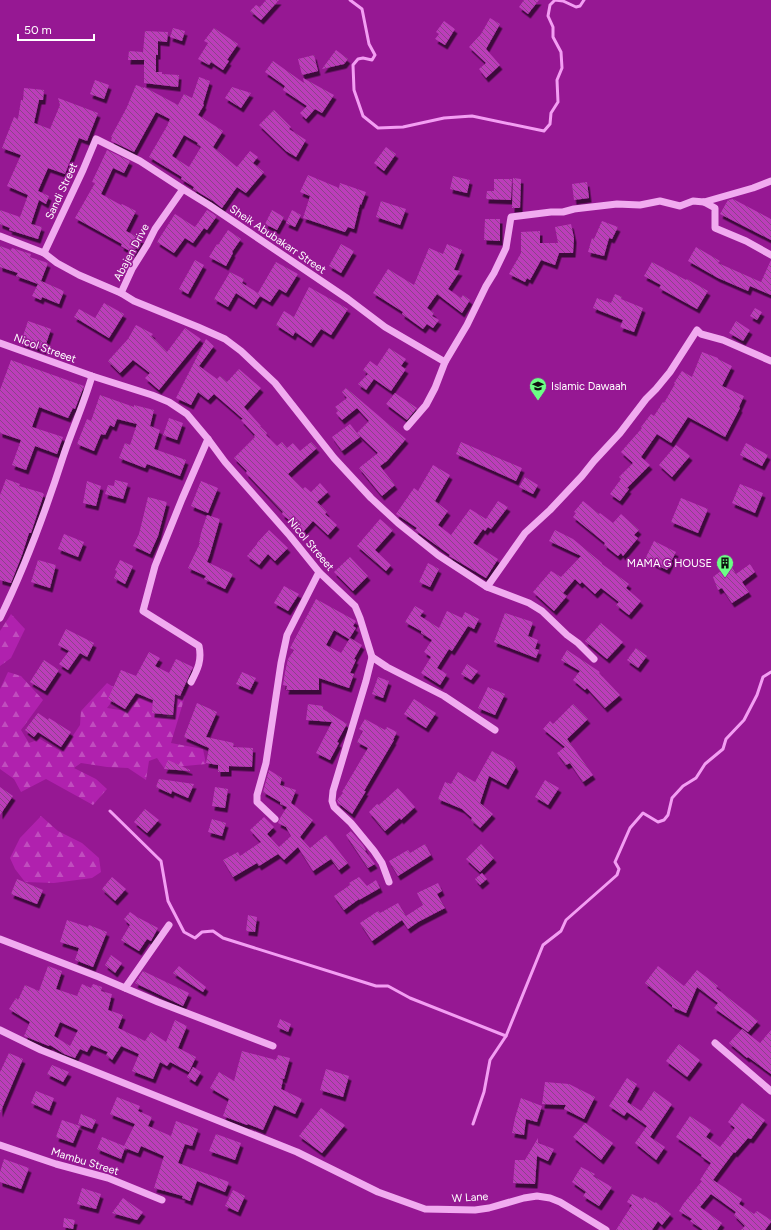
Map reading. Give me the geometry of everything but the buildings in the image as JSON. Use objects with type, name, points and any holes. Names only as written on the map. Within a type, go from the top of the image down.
[{"type":"street","name":"Sheik Abubakarr Street","points":[[96,139],[140,161],[209,205],[348,299],[385,327],[445,362]]},
{"type":"street","name":"Sandi Street","points":[[44,253],[96,139]]},
{"type":"street","points":[[407,427],[426,405],[436,388],[445,362],[467,325],[494,273],[506,248],[511,217],[563,212],[617,204],[640,205],[660,201],[680,206],[693,201],[704,202],[753,188],[771,181]]},
{"type":"street","name":"Abajen Drive","points":[[0,236],[44,253],[57,263],[79,275],[121,293],[132,269],[155,228],[183,189]]},
{"type":"street","points":[[704,202],[715,208],[716,228],[746,241],[771,255]]},
{"type":"street","points":[[121,293],[225,339],[241,351],[275,383],[334,458],[371,498],[398,523],[438,555],[487,587],[529,603],[542,611],[594,659]]},
{"type":"street","points":[[487,587],[525,533],[550,510],[620,433],[646,399],[670,372],[698,330],[701,334],[723,340],[771,360]]},
{"type":"street","name":"Nicol Streeet","points":[[0,345],[170,402],[187,414],[225,462],[290,536],[319,572],[355,606],[372,657]]},
{"type":"street","points":[[0,618],[40,526],[92,376]]},
{"type":"street","points":[[192,682],[200,665],[201,654],[199,646],[143,611],[155,566],[208,439]]},
{"type":"street","points":[[275,819],[257,802],[257,795],[266,764],[281,664],[287,636],[319,572]]},
{"type":"street","points":[[389,882],[382,863],[374,851],[351,823],[334,807],[332,801],[333,791],[372,657],[386,667],[444,696],[495,730]]},
{"type":"street","points":[[125,988],[169,924]]},
{"type":"street","points":[[0,939],[272,1046]]},
{"type":"street","name":"W Lane","points":[[0,1030],[41,1050],[297,1152],[378,1192],[424,1209],[475,1210],[537,1196],[550,1198],[560,1202],[606,1230]]},
{"type":"street","points":[[715,1043],[771,1091]]},
{"type":"street","name":"Mambu Street","points":[[0,1145],[56,1164],[108,1178],[162,1200]]},
{"type":"green space","points":[[11,614],[25,629],[11,658],[0,666],[0,631]]},
{"type":"green space","points":[[8,672],[21,676],[43,700],[21,730],[29,743],[40,739],[62,752],[80,725],[81,711],[107,683],[120,691],[107,708],[126,711],[140,698],[157,697],[168,688],[185,696],[171,743],[203,749],[206,764],[164,768],[157,758],[149,761],[146,780],[128,768],[107,767],[81,763],[74,768],[96,779],[107,789],[93,805],[46,779],[21,792],[14,779],[0,769],[0,689]]},
{"type":"green space","points":[[41,816],[58,831],[82,843],[99,858],[101,872],[92,878],[54,883],[25,882],[15,869],[10,858],[20,838]]},
{"type":"waterway","points":[[350,0],[362,9],[369,44],[375,55],[372,60],[363,58],[358,59],[353,65],[354,90],[363,116],[378,128],[403,127],[444,118],[472,116],[544,131],[550,124],[551,113],[558,102],[557,80],[562,68],[561,52],[553,37],[553,27],[548,16],[550,5],[555,0],[563,1],[576,7],[580,6],[584,0]]},
{"type":"waterway","points":[[473,1124],[484,1092],[490,1060],[506,1036],[543,945],[561,931],[566,920],[617,875],[619,869],[615,862],[630,828],[643,813],[658,822],[664,820],[668,815],[672,798],[683,786],[696,778],[705,764],[723,749],[726,739],[744,720],[757,695],[763,677],[771,672]]},
{"type":"waterway","points":[[110,811],[161,861],[168,901],[184,932],[195,938],[202,932],[213,931],[223,938],[376,986],[388,986],[410,998],[506,1036]]},
{"type":"place","name":"Islamic Dawaah","points":[[538,401]]},
{"type":"place","name":"MAMA G HOUSE","points":[[725,578]]}]
